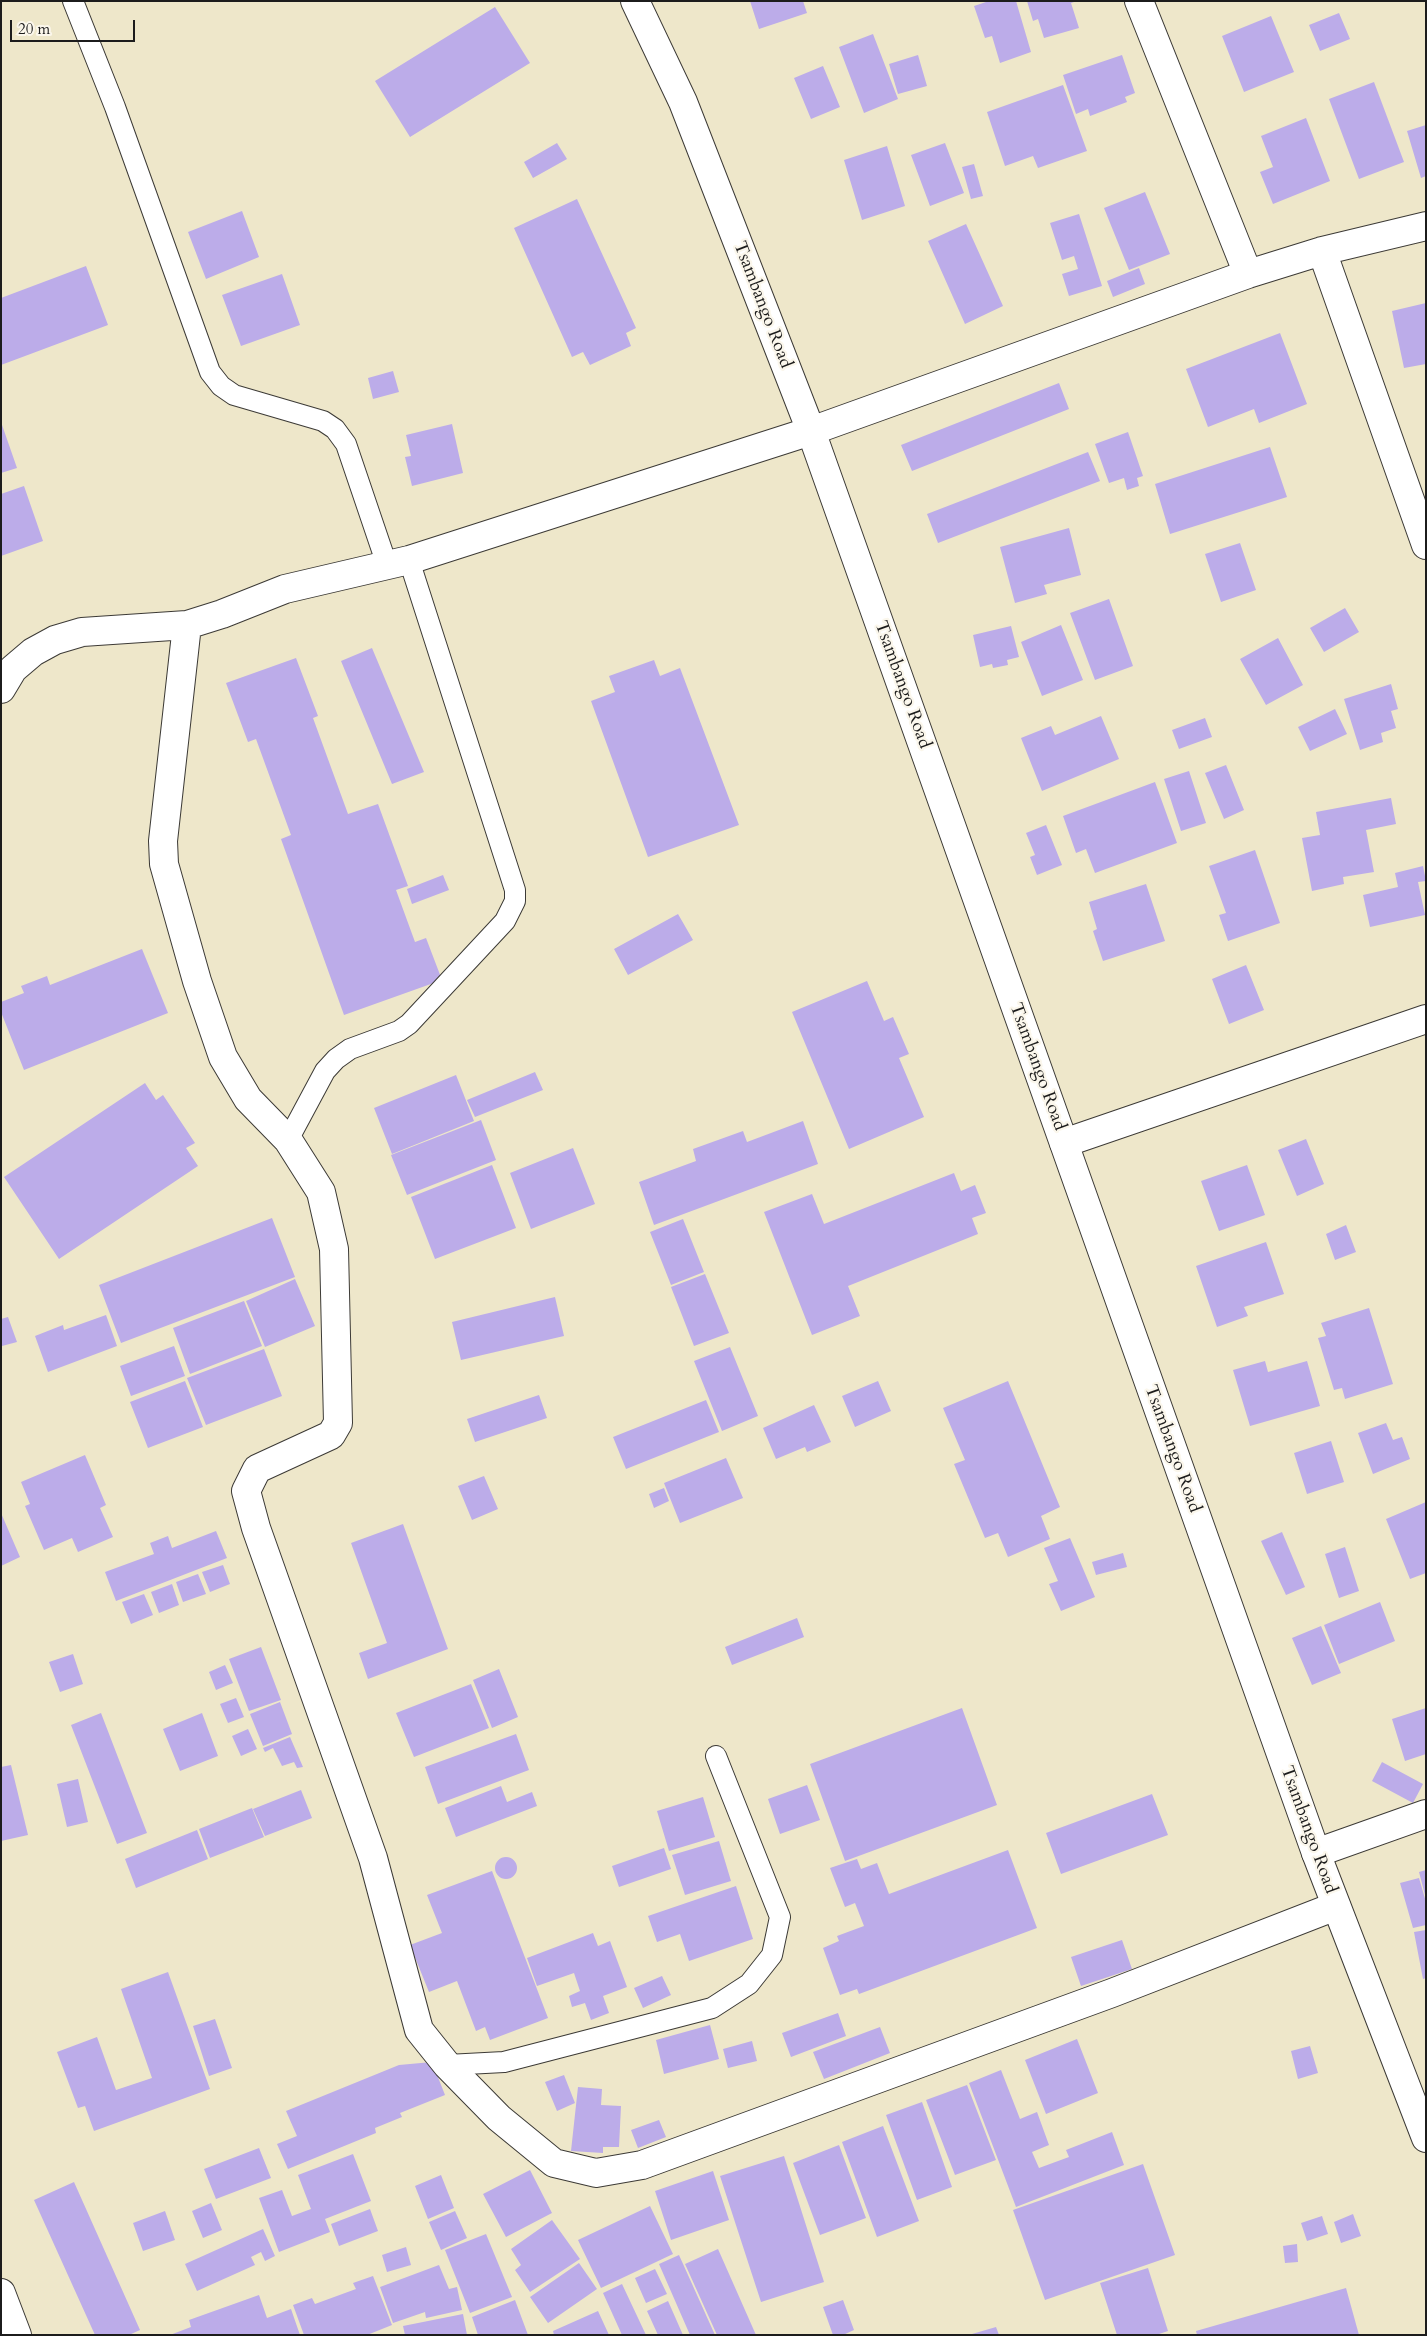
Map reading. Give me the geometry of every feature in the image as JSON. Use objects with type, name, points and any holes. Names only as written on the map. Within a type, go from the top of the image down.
[{"type":"street","name":"Tsambango Road","points":[[635,1],[683,102],[812,431],[1316,1853],[1426,2138]]},
{"type":"street","points":[[1139,1],[1248,274]]},
{"type":"street","points":[[1,689],[13,669],[26,657],[55,640],[82,632],[187,624],[222,614],[285,589],[398,562],[812,431],[1248,274],[1322,251],[1426,226]]},
{"type":"street","points":[[1322,251],[1426,545]]},
{"type":"street","points":[[187,624],[164,841],[164,864],[197,981],[223,1057],[248,1099],[288,1140],[321,1192],[334,1249],[338,1422],[331,1435],[257,1468],[246,1491],[259,1537],[373,1858],[419,2030],[447,2066],[499,2118],[554,2162],[596,2173],[605,2172],[652,2162],[1112,1993],[1336,1906]]},
{"type":"street","points":[[1064,1143],[1426,1019]]},
{"type":"street","points":[[1316,1853],[1426,1814]]},
{"type":"street","points":[[1,2292],[17,2335]]},
{"type":"lane","points":[[73,1],[115,107],[210,372],[221,386],[234,395],[323,420],[335,429],[346,444],[398,562],[515,890],[515,901],[505,921],[409,1024],[399,1031],[350,1049],[336,1058],[325,1071],[288,1140]]},
{"type":"lane","points":[[447,2066],[504,2062],[712,2008],[749,1984],[772,1955],[780,1917],[716,1756]]},
{"type":"building","points":[[750,1],[803,1],[807,13],[759,29]]},
{"type":"building","points":[[989,1],[1016,1],[1031,52],[1000,63],[992,36],[985,38],[974,6]]},
{"type":"building","points":[[1027,1],[1077,1],[1071,3],[1079,28],[1044,38],[1038,19],[1033,21]]},
{"type":"building","points":[[495,7],[530,63],[410,137],[375,81]]},
{"type":"building","points":[[1339,13],[1350,39],[1320,51],[1309,25]]},
{"type":"building","points":[[1271,16],[1294,72],[1244,92],[1222,36]]},
{"type":"building","points":[[873,34],[898,99],[864,113],[839,47]]},
{"type":"building","points":[[918,55],[927,86],[898,94],[889,64]]},
{"type":"building","points":[[1122,55],[1135,93],[1125,97],[1127,102],[1090,116],[1088,109],[1076,114],[1063,75]]},
{"type":"building","points":[[823,66],[840,107],[811,119],[794,78]]},
{"type":"building","points":[[1374,82],[1404,162],[1359,179],[1329,99]]},
{"type":"building","points":[[1063,85],[1087,151],[1038,168],[1033,156],[1005,166],[987,112]]},
{"type":"building","points":[[1306,118],[1330,181],[1273,204],[1260,172],[1273,167],[1261,136]]},
{"type":"building","points":[[1426,125],[1426,176],[1421,178],[1407,131]]},
{"type":"building","points":[[557,143],[567,159],[533,178],[524,162]]},
{"type":"building","points":[[945,143],[964,193],[930,206],[911,155]]},
{"type":"building","points":[[887,146],[905,206],[862,220],[844,160]]},
{"type":"building","points":[[974,164],[983,196],[971,199],[962,167]]},
{"type":"building","points":[[1145,192],[1170,254],[1129,270],[1104,208]]},
{"type":"building","points":[[577,199],[636,328],[626,333],[631,346],[590,365],[583,352],[572,357],[514,228]]},
{"type":"building","points":[[242,211],[259,257],[206,279],[188,232]]},
{"type":"building","points":[[1079,214],[1102,286],[1069,296],[1062,274],[1078,269],[1074,256],[1062,260],[1050,223]]},
{"type":"building","points":[[966,224],[1003,306],[965,324],[928,241]]},
{"type":"building","points":[[86,266],[108,325],[1,365],[1,298]]},
{"type":"building","points":[[1139,268],[1145,284],[1113,297],[1107,281]]},
{"type":"building","points":[[282,274],[300,325],[241,346],[222,295]]},
{"type":"building","points":[[1426,303],[1426,364],[1404,368],[1392,311]]},
{"type":"building","points":[[1280,333],[1307,404],[1259,423],[1254,409],[1208,427],[1186,369]]},
{"type":"building","points":[[393,371],[399,392],[373,399],[368,378]]},
{"type":"building","points":[[1059,383],[1069,409],[912,471],[901,445]]},
{"type":"building","points":[[1,422],[17,468],[1,473]]},
{"type":"building","points":[[452,424],[463,473],[412,486],[405,457],[411,456],[406,435]]},
{"type":"building","points":[[1128,432],[1143,476],[1137,478],[1139,486],[1127,490],[1124,478],[1109,483],[1095,444]]},
{"type":"building","points":[[1270,447],[1287,497],[1170,534],[1155,484]]},
{"type":"building","points":[[1088,452],[1100,481],[938,543],[927,514]]},
{"type":"building","points":[[24,486],[43,541],[1,556],[1,494]]},
{"type":"building","points":[[1069,528],[1081,575],[1044,585],[1047,594],[1015,603],[1000,547]]},
{"type":"building","points":[[1240,543],[1256,590],[1221,602],[1205,554]]},
{"type":"building","points":[[1109,599],[1133,666],[1095,680],[1070,613]]},
{"type":"building","points":[[1345,608],[1359,632],[1324,652],[1310,628]]},
{"type":"building","points":[[1061,625],[1083,680],[1042,696],[1021,642]]},
{"type":"building","points":[[1011,626],[1019,657],[1007,660],[1008,665],[993,668],[992,664],[980,667],[973,635]]},
{"type":"building","points":[[1278,638],[1303,685],[1266,705],[1240,659]]},
{"type":"building","points":[[372,648],[424,772],[392,784],[341,661]]},
{"type":"building","points":[[296,658],[318,716],[313,718],[348,814],[378,804],[408,886],[396,890],[415,942],[426,938],[442,980],[344,1015],[281,839],[291,835],[256,739],[248,742],[226,683]]},
{"type":"building","points":[[654,660],[660,676],[680,668],[739,825],[648,857],[591,701],[615,692],[609,676]]},
{"type":"building","points":[[1391,684],[1398,709],[1391,711],[1396,728],[1381,733],[1383,742],[1360,750],[1344,699]]},
{"type":"building","points":[[1335,709],[1347,734],[1310,751],[1298,727]]},
{"type":"building","points":[[1101,716],[1119,759],[1042,791],[1021,738],[1051,726],[1055,735]]},
{"type":"building","points":[[1205,718],[1212,737],[1179,749],[1172,730]]},
{"type":"building","points":[[1226,765],[1244,810],[1224,819],[1205,773]]},
{"type":"building","points":[[1189,771],[1206,823],[1181,831],[1164,779]]},
{"type":"building","points":[[1155,782],[1177,843],[1095,873],[1086,849],[1076,853],[1063,816]]},
{"type":"building","points":[[1391,798],[1396,824],[1366,830],[1374,872],[1343,877],[1344,884],[1312,891],[1302,838],[1320,835],[1316,812]]},
{"type":"building","points":[[1046,825],[1062,865],[1037,875],[1030,857],[1035,855],[1026,833]]},
{"type":"building","points":[[1255,850],[1280,923],[1228,941],[1219,915],[1226,913],[1209,866]]},
{"type":"building","points":[[1423,866],[1426,881],[1418,882],[1425,915],[1370,927],[1363,895],[1398,887],[1395,873]]},
{"type":"building","points":[[443,875],[449,890],[412,904],[407,889]]},
{"type":"building","points":[[1146,884],[1165,941],[1103,961],[1093,931],[1097,929],[1089,902]]},
{"type":"building","points":[[678,914],[693,940],[628,975],[614,949]]},
{"type":"building","points":[[142,949],[168,1013],[24,1070],[1,1012],[1,1002],[24,993],[21,986],[47,976],[50,985]]},
{"type":"building","points":[[1246,965],[1264,1010],[1229,1024],[1212,979]]},
{"type":"building","points":[[867,981],[884,1021],[893,1017],[909,1054],[899,1058],[924,1117],[849,1149],[792,1012]]},
{"type":"building","points":[[535,1072],[543,1090],[475,1117],[467,1100]]},
{"type":"building","points":[[456,1075],[474,1121],[392,1154],[374,1108]]},
{"type":"building","points":[[145,1083],[156,1100],[163,1095],[195,1143],[186,1148],[198,1166],[59,1259],[4,1177]]},
{"type":"building","points":[[481,1120],[496,1160],[407,1195],[391,1155]]},
{"type":"building","points":[[803,1121],[818,1164],[654,1225],[639,1182],[696,1161],[693,1149],[743,1131],[747,1142]]},
{"type":"building","points":[[1306,1139],[1324,1184],[1297,1196],[1278,1150]]},
{"type":"building","points":[[573,1148],[595,1204],[531,1229],[510,1173]]},
{"type":"building","points":[[492,1165],[516,1228],[435,1259],[411,1197]]},
{"type":"building","points":[[1247,1165],[1265,1215],[1219,1231],[1201,1181]]},
{"type":"building","points":[[954,1173],[961,1191],[975,1185],[986,1213],[972,1218],[978,1234],[848,1286],[860,1316],[812,1335],[764,1212],[812,1194],[824,1224]]},
{"type":"building","points":[[272,1218],[295,1277],[121,1343],[99,1285]]},
{"type":"building","points":[[683,1219],[704,1272],[671,1285],[650,1232]]},
{"type":"building","points":[[1346,1225],[1356,1252],[1335,1260],[1326,1234]]},
{"type":"building","points":[[1266,1242],[1284,1294],[1244,1307],[1248,1316],[1217,1327],[1196,1266]]},
{"type":"building","points":[[705,1274],[729,1333],[694,1346],[671,1287]]},
{"type":"building","points":[[295,1279],[315,1326],[265,1347],[246,1301]]},
{"type":"building","points":[[555,1297],[564,1336],[461,1360],[452,1322]]},
{"type":"building","points":[[244,1301],[262,1346],[190,1374],[173,1328]]},
{"type":"building","points":[[1369,1308],[1393,1384],[1345,1399],[1342,1388],[1334,1390],[1318,1338],[1326,1336],[1321,1323]]},
{"type":"building","points":[[106,1315],[117,1346],[48,1372],[35,1336],[63,1325],[64,1330]]},
{"type":"building","points":[[8,1317],[17,1342],[2,1346],[1,1319]]},
{"type":"building","points":[[174,1346],[185,1376],[131,1396],[120,1366]]},
{"type":"building","points":[[730,1347],[758,1416],[722,1431],[694,1361]]},
{"type":"building","points":[[264,1349],[282,1396],[206,1425],[187,1378]]},
{"type":"building","points":[[1265,1361],[1268,1372],[1307,1361],[1320,1406],[1250,1426],[1233,1370]]},
{"type":"building","points":[[185,1381],[203,1427],[148,1448],[130,1402]]},
{"type":"building","points":[[878,1381],[891,1411],[855,1427],[842,1396]]},
{"type":"building","points":[[1008,1381],[1060,1507],[1041,1516],[1050,1539],[1008,1557],[998,1533],[985,1538],[954,1464],[965,1460],[943,1408]]},
{"type":"building","points":[[539,1395],[547,1418],[475,1442],[467,1419]]},
{"type":"building","points":[[706,1400],[719,1432],[626,1469],[613,1437]]},
{"type":"building","points":[[814,1405],[831,1442],[807,1452],[805,1447],[776,1459],[763,1428]]},
{"type":"building","points":[[1386,1423],[1393,1440],[1402,1437],[1410,1459],[1373,1474],[1358,1433]]},
{"type":"building","points":[[1331,1441],[1344,1482],[1307,1494],[1294,1453]]},
{"type":"building","points":[[85,1455],[106,1505],[100,1508],[113,1537],[78,1552],[72,1538],[44,1550],[25,1506],[30,1504],[21,1482]]},
{"type":"building","points":[[726,1458],[743,1498],[680,1523],[664,1483]]},
{"type":"building","points":[[484,1476],[498,1509],[472,1520],[458,1486]]},
{"type":"building","points":[[664,1488],[669,1501],[654,1508],[649,1494]]},
{"type":"building","points":[[1426,1502],[1426,1573],[1410,1579],[1386,1519]]},
{"type":"building","points":[[1,1513],[20,1557],[1,1566]]},
{"type":"building","points":[[403,1524],[448,1649],[368,1679],[359,1653],[387,1643],[351,1543]]},
{"type":"building","points":[[216,1531],[227,1558],[116,1601],[105,1572],[154,1554],[150,1543],[168,1536],[172,1548]]},
{"type":"building","points":[[1282,1532],[1305,1587],[1286,1595],[1261,1541]]},
{"type":"building","points":[[1070,1538],[1095,1597],[1061,1611],[1049,1584],[1058,1581],[1044,1548]]},
{"type":"building","points":[[1345,1547],[1359,1591],[1339,1598],[1325,1554]]},
{"type":"building","points":[[1123,1553],[1127,1567],[1096,1575],[1092,1562]]},
{"type":"building","points":[[223,1565],[230,1584],[210,1592],[202,1572]]},
{"type":"building","points":[[198,1574],[206,1594],[183,1602],[176,1582]]},
{"type":"building","points":[[172,1584],[179,1605],[159,1613],[151,1592]]},
{"type":"building","points":[[144,1594],[153,1615],[131,1624],[122,1602]]},
{"type":"building","points":[[1380,1602],[1395,1641],[1339,1664],[1324,1625]]},
{"type":"building","points":[[797,1618],[804,1637],[732,1665],[725,1647]]},
{"type":"building","points":[[1321,1626],[1341,1673],[1312,1685],[1292,1638]]},
{"type":"building","points":[[261,1647],[281,1700],[249,1711],[229,1659]]},
{"type":"building","points":[[73,1654],[83,1684],[60,1692],[49,1662]]},
{"type":"building","points":[[225,1665],[233,1683],[216,1690],[209,1672]]},
{"type":"building","points":[[499,1669],[518,1717],[492,1728],[473,1680]]},
{"type":"building","points":[[471,1684],[489,1728],[414,1757],[396,1713]]},
{"type":"building","points":[[236,1698],[244,1717],[228,1723],[220,1704]]},
{"type":"building","points":[[280,1702],[292,1734],[263,1746],[250,1714]]},
{"type":"building","points":[[962,1708],[997,1805],[845,1861],[810,1764]]},
{"type":"building","points":[[1426,1708],[1426,1754],[1405,1761],[1392,1719]]},
{"type":"building","points":[[101,1713],[147,1833],[117,1844],[71,1725]]},
{"type":"building","points":[[202,1713],[218,1756],[180,1771],[163,1729]]},
{"type":"building","points":[[248,1729],[257,1749],[241,1756],[232,1736]]},
{"type":"building","points":[[516,1734],[529,1770],[438,1804],[425,1767]]},
{"type":"building","points":[[290,1737],[303,1767],[297,1768],[294,1762],[282,1766],[273,1748],[265,1752],[263,1748]]},
{"type":"building","points":[[1382,1762],[1423,1784],[1413,1803],[1372,1781]]},
{"type":"building","points":[[11,1765],[28,1835],[1,1841],[1,1767]]},
{"type":"building","points":[[78,1779],[88,1822],[67,1827],[57,1784]]},
{"type":"building","points":[[807,1785],[820,1820],[780,1834],[768,1799]]},
{"type":"building","points":[[501,1786],[507,1802],[532,1792],[537,1806],[456,1837],[445,1808]]},
{"type":"building","points":[[301,1790],[312,1818],[265,1836],[253,1809]]},
{"type":"building","points":[[1152,1794],[1168,1835],[1061,1874],[1046,1833]]},
{"type":"building","points":[[703,1797],[715,1837],[669,1851],[657,1811]]},
{"type":"building","points":[[252,1808],[264,1837],[210,1858],[199,1829]]},
{"type":"building","points":[[197,1830],[208,1859],[136,1888],[125,1859]]},
{"type":"building","points":[[719,1841],[731,1881],[685,1895],[672,1855]]},
{"type":"building","points":[[664,1848],[671,1869],[619,1887],[612,1866]]},
{"type":"building","points":[[1008,1850],[1037,1928],[859,1994],[857,1989],[840,1995],[823,1948],[839,1941],[837,1936],[864,1926],[855,1903],[845,1907],[830,1868],[857,1859],[861,1869],[877,1863],[889,1894]]},
{"type":"building","points":[[506,1857],[514,1860],[517,1868],[514,1876],[506,1879],[498,1876],[495,1868],[498,1860]]},
{"type":"building","points":[[1426,1870],[1426,1895],[1425,1895],[1419,1872]]},
{"type":"building","points":[[492,1871],[548,2018],[490,2040],[485,2027],[476,2031],[457,1981],[429,1992],[410,1945],[442,1933],[427,1895]]},
{"type":"building","points":[[1419,1878],[1426,1902],[1426,1925],[1413,1928],[1400,1883]]},
{"type":"building","points":[[736,1886],[753,1939],[689,1961],[680,1934],[657,1942],[648,1916]]},
{"type":"building","points":[[1426,1930],[1426,1978],[1423,1979],[1414,1932]]},
{"type":"building","points":[[593,1933],[598,1946],[610,1941],[627,1987],[603,1996],[609,2013],[591,2020],[585,2003],[572,2007],[569,1996],[580,1991],[574,1973],[537,1986],[527,1958]]},
{"type":"building","points":[[1122,1940],[1132,1969],[1081,1986],[1071,1957]]},
{"type":"building","points":[[168,1972],[210,2089],[94,2131],[85,2106],[78,2108],[57,2052],[97,2037],[116,2090],[152,2078],[121,1989]]},
{"type":"building","points":[[662,1976],[671,1995],[643,2008],[634,1988]]},
{"type":"building","points":[[838,2013],[846,2036],[791,2057],[782,2033]]},
{"type":"building","points":[[215,2019],[232,2068],[209,2076],[193,2026]]},
{"type":"building","points":[[710,2025],[719,2059],[664,2074],[656,2040]]},
{"type":"building","points":[[880,2027],[890,2053],[824,2079],[813,2052]]},
{"type":"building","points":[[1077,2039],[1098,2093],[1046,2114],[1025,2060]]},
{"type":"building","points":[[752,2041],[757,2061],[728,2068],[723,2049]]},
{"type":"building","points":[[1310,2046],[1318,2073],[1298,2079],[1291,2051]]},
{"type":"building","points":[[432,2062],[445,2095],[400,2113],[402,2117],[375,2128],[376,2133],[288,2169],[277,2144],[297,2136],[286,2111],[399,2065]]},
{"type":"building","points":[[1001,2070],[1020,2119],[1037,2112],[1049,2145],[1032,2152],[1039,2168],[1069,2157],[1066,2150],[1112,2132],[1124,2165],[1016,2207],[969,2083]]},
{"type":"building","points":[[564,2075],[575,2103],[557,2111],[545,2082]]},
{"type":"building","points":[[967,2085],[996,2160],[955,2175],[926,2100]]},
{"type":"building","points":[[578,2087],[602,2089],[601,2105],[621,2106],[619,2147],[603,2147],[603,2153],[571,2151]]},
{"type":"building","points":[[922,2102],[952,2187],[917,2200],[886,2115]]},
{"type":"building","points":[[659,2120],[666,2137],[638,2148],[631,2130]]},
{"type":"building","points":[[883,2126],[919,2221],[877,2237],[842,2142]]},
{"type":"building","points":[[839,2145],[866,2218],[820,2235],[793,2163]]},
{"type":"building","points":[[259,2148],[271,2178],[216,2199],[204,2169]]},
{"type":"building","points":[[353,2154],[371,2201],[325,2219],[330,2232],[279,2252],[259,2198],[282,2190],[292,2216],[311,2209],[298,2175]]},
{"type":"building","points":[[784,2156],[824,2282],[761,2302],[720,2176]]},
{"type":"building","points":[[1143,2164],[1175,2255],[1045,2300],[1013,2210]]},
{"type":"building","points":[[530,2170],[552,2213],[506,2237],[483,2194]]},
{"type":"building","points":[[713,2171],[729,2220],[671,2240],[655,2191]]},
{"type":"building","points":[[441,2175],[454,2208],[428,2219],[415,2186]]},
{"type":"building","points":[[74,2182],[140,2330],[129,2335],[95,2335],[34,2200]]},
{"type":"building","points":[[211,2203],[222,2230],[203,2238],[192,2211]]},
{"type":"building","points":[[650,2206],[673,2254],[601,2288],[578,2240]]},
{"type":"building","points":[[370,2209],[378,2231],[339,2246],[331,2224]]},
{"type":"building","points":[[165,2211],[175,2240],[143,2251],[133,2223]]},
{"type":"building","points":[[455,2211],[467,2238],[441,2250],[429,2222]]},
{"type":"building","points":[[1353,2214],[1361,2236],[1341,2243],[1334,2222]]},
{"type":"building","points":[[1322,2216],[1328,2234],[1307,2241],[1301,2223]]},
{"type":"building","points":[[552,2220],[580,2259],[530,2292],[515,2270],[521,2265],[511,2249]]},
{"type":"building","points":[[263,2229],[275,2256],[265,2261],[261,2252],[251,2257],[255,2265],[197,2291],[185,2264]]},
{"type":"building","points":[[486,2234],[512,2297],[470,2313],[445,2250]]},
{"type":"building","points":[[1297,2244],[1298,2262],[1285,2263],[1283,2246]]},
{"type":"building","points":[[406,2247],[411,2265],[387,2272],[382,2255]]},
{"type":"building","points":[[718,2249],[756,2335],[717,2335],[685,2264]]},
{"type":"building","points":[[679,2255],[715,2335],[690,2335],[659,2264]]},
{"type":"building","points":[[579,2263],[597,2289],[548,2323],[530,2297]]},
{"type":"building","points":[[439,2265],[449,2289],[457,2287],[462,2310],[426,2318],[425,2312],[393,2323],[380,2287]]},
{"type":"building","points":[[1148,2268],[1168,2331],[1156,2335],[1117,2335],[1100,2283]]},
{"type":"building","points":[[655,2269],[667,2294],[646,2303],[635,2278]]},
{"type":"building","points":[[373,2276],[392,2325],[367,2335],[304,2335],[293,2305],[312,2298],[315,2304],[356,2289],[353,2283]]},
{"type":"building","points":[[622,2284],[646,2335],[622,2335],[603,2293]]},
{"type":"building","points":[[1346,2288],[1359,2335],[1197,2335],[1196,2331]]},
{"type":"building","points":[[259,2295],[267,2318],[291,2309],[300,2335],[170,2335],[191,2327],[189,2320]]},
{"type":"building","points":[[515,2300],[528,2335],[478,2335],[472,2317]]},
{"type":"building","points":[[843,2300],[854,2330],[843,2335],[833,2335],[823,2307]]},
{"type":"building","points":[[668,2301],[683,2335],[658,2335],[647,2311]]},
{"type":"building","points":[[598,2311],[609,2335],[554,2335],[553,2331]]},
{"type":"building","points":[[463,2314],[467,2335],[405,2335],[403,2326]]},
{"type":"building","points":[[996,2327],[999,2335],[972,2334]]}]
